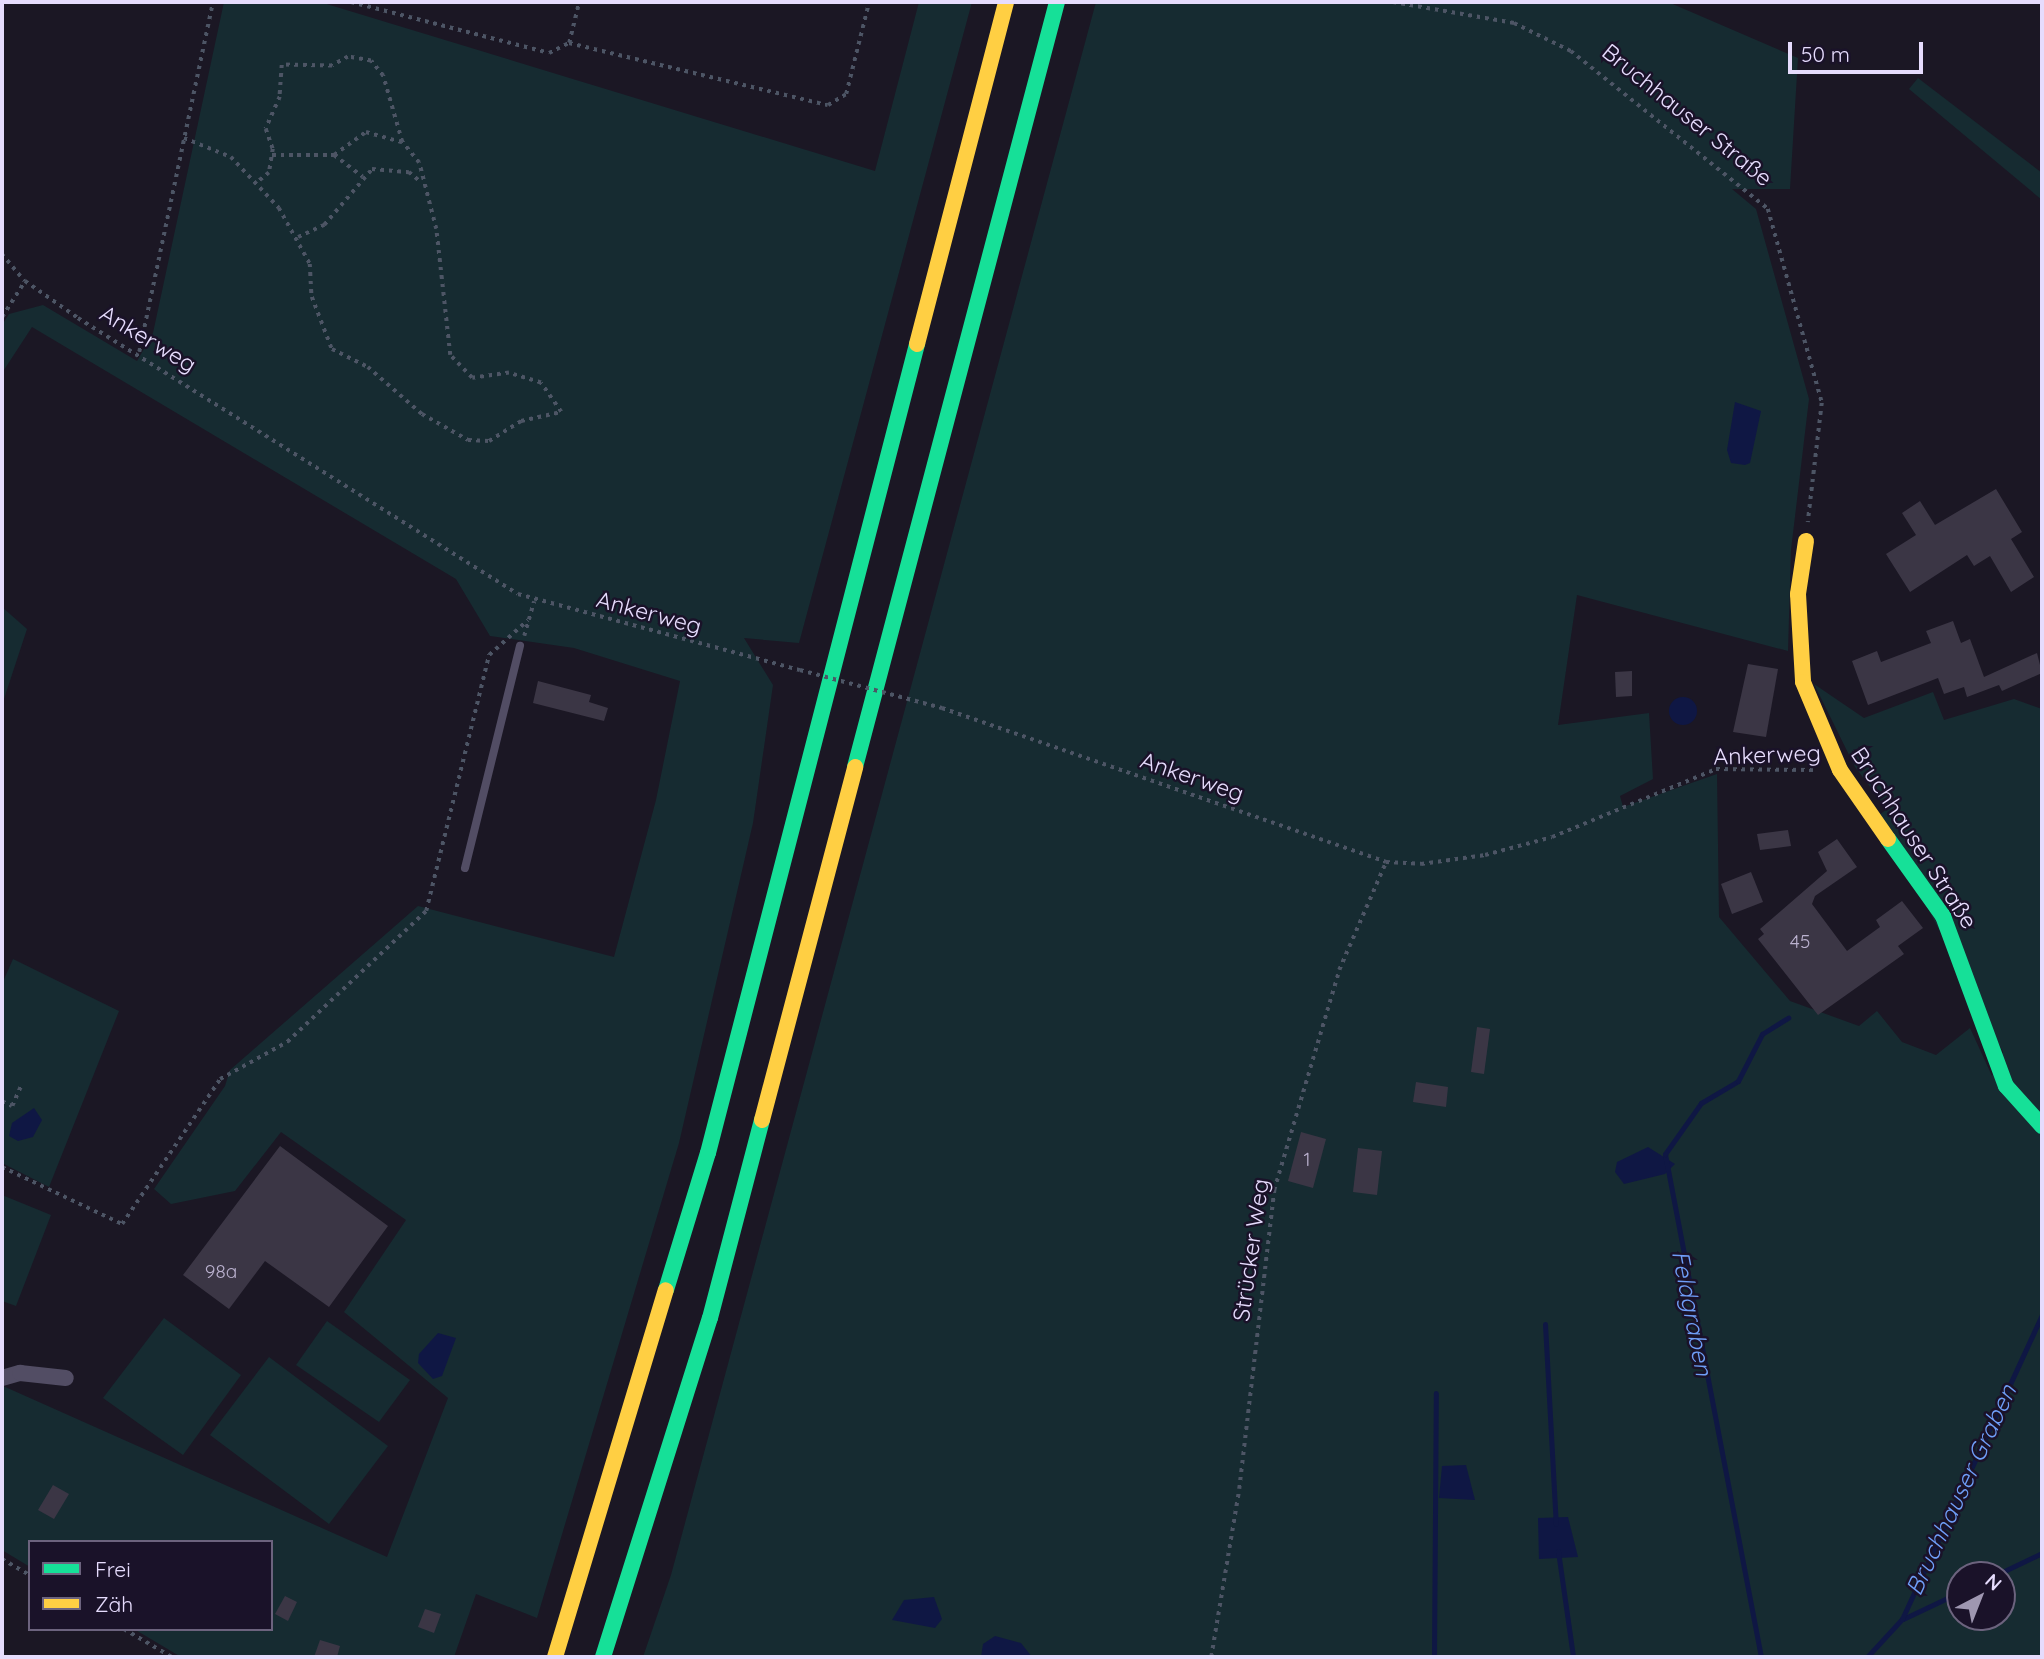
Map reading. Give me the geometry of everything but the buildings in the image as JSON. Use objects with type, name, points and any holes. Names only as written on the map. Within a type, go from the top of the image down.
[{"type":"main road","points":[[555,1657],[708,1153],[1006,2]]},
{"type":"main road","points":[[603,1657],[710,1318],[1057,2]]},
{"type":"main road","name":"Bruchhauser Straße","points":[[1805,541],[1798,594],[1803,682],[1839,770],[1943,916],[2006,1086],[2042,1126]]},
{"type":"street","points":[[2,1378],[20,1373],[66,1378]]},
{"type":"lane","points":[[465,868],[520,646]]},
{"type":"path","points":[[139,352],[213,2]]},
{"type":"path","points":[[351,2],[549,53],[569,43],[833,104],[846,94],[869,2]]},
{"type":"path","points":[[569,43],[579,2]]},
{"type":"path","name":"Bruchhauser Straße","points":[[1393,2],[1514,23],[1571,51],[1768,209],[1822,403],[1805,541]]},
{"type":"path","points":[[184,138],[231,157],[258,182],[298,237],[332,349],[368,367],[448,432],[468,440],[489,440],[521,421],[561,412],[541,383],[509,373],[472,378],[450,355],[436,229],[421,182],[419,163],[402,142],[383,76],[371,61],[348,57],[332,66],[293,62],[282,65],[280,97],[267,128],[272,155],[269,173],[258,182]]},
{"type":"path","points":[[272,155],[334,155],[366,132],[402,142]]},
{"type":"path","points":[[334,155],[363,177]]},
{"type":"path","points":[[298,237],[324,225],[372,169],[389,168],[409,172],[421,182]]},
{"type":"path","name":"Ankerweg","points":[[2,254],[25,281],[534,601],[942,708],[1385,862],[1421,864],[1485,855],[1552,837],[1716,769],[1839,770]]},
{"type":"path","points":[[2,317],[25,281]]},
{"type":"path","points":[[520,646],[534,601]]},
{"type":"path","points":[[2,1167],[122,1224],[220,1079],[287,1042],[426,911],[489,655],[528,620]]},
{"type":"path","name":"Strücker Weg","points":[[1211,1657],[1239,1489],[1273,1191],[1339,970],[1385,862]]},
{"type":"path","points":[[2,1101],[12,1106],[22,1084]]},
{"type":"path","points":[[2,1559],[28,1574]]},
{"type":"path","points":[[127,1631],[172,1657]]},
{"type":"shaded area","points":[[224,2],[320,2],[875,171],[919,2],[972,2],[799,643],[744,638],[773,685],[753,823],[679,1143],[537,1618],[476,1594],[454,1657],[181,1657],[137,1631],[273,1631],[273,1540],[28,1540],[28,1566],[2,1550],[3,1386],[387,1557],[448,1398],[344,1312],[406,1220],[281,1132],[235,1191],[171,1204],[154,1189],[225,1086],[230,1070],[418,906],[614,957],[656,800],[680,681],[574,648],[490,636],[456,579],[32,327],[2,373],[2,325],[9,314],[43,305],[137,361],[153,333]]},
{"type":"shaded area","points":[[1096,2],[1668,2],[1798,58],[1790,189],[1732,189],[1756,209],[1809,399],[1791,550],[1788,651],[1577,595],[1558,725],[1649,713],[1653,779],[1620,796],[1623,807],[1717,774],[1719,917],[1790,1001],[1859,1026],[1877,1011],[1902,1042],[1936,1055],[1970,1028],[1992,1076],[2003,1052],[1879,815],[1887,809],[1855,767],[1814,684],[1864,718],[1933,692],[1944,720],[2014,699],[2042,709],[2042,1657],[643,1657],[671,1575]]},
{"type":"shaded area","points":[[1918,78],[2042,173],[2042,200],[1909,89]]},
{"type":"shaded area","points":[[1735,402],[1761,411],[1750,463],[1745,465],[1731,463],[1727,450]]},
{"type":"shaded area","points":[[2,607],[27,629],[2,705]]},
{"type":"shaded area","points":[[1683,697],[1693,701],[1697,711],[1693,721],[1683,725],[1673,721],[1669,711],[1673,701]]},
{"type":"shaded area","points":[[13,959],[119,1011],[49,1187],[2,1163],[2,984]]},
{"type":"shaded area","points":[[34,1108],[42,1120],[33,1137],[18,1141],[9,1136],[12,1123]]},
{"type":"shaded area","points":[[1648,1147],[1675,1164],[1665,1174],[1624,1184],[1615,1172],[1617,1162]]},
{"type":"shaded area","points":[[2,1195],[51,1215],[16,1306],[2,1301]]},
{"type":"shaded area","points":[[164,1318],[241,1375],[183,1455],[103,1398]]},
{"type":"shaded area","points":[[327,1321],[410,1380],[379,1422],[296,1365]]},
{"type":"shaded area","points":[[438,1333],[456,1338],[442,1376],[433,1379],[418,1363],[419,1354]]},
{"type":"shaded area","points":[[269,1357],[388,1446],[329,1524],[210,1435]]},
{"type":"shaded area","points":[[1466,1465],[1475,1500],[1439,1498],[1442,1466]]},
{"type":"shaded area","points":[[1568,1517],[1578,1557],[1539,1559],[1538,1518]]},
{"type":"shaded area","points":[[934,1597],[942,1619],[935,1628],[892,1620],[904,1600]]},
{"type":"shaded area","points":[[995,1636],[1021,1643],[1032,1657],[981,1657],[983,1644]]},
{"type":"waterway","name":"Feldgraben","points":[[1761,1657],[1665,1154],[1701,1103],[1738,1081],[1762,1034],[1788,1018]]},
{"type":"waterway","name":"Bruchhauser Graben","points":[[1867,1657],[1902,1619],[2042,1314]]},
{"type":"waterway","points":[[1545,1324],[1556,1524]]},
{"type":"waterway","points":[[1434,1657],[1436,1393]]},
{"type":"waterway","points":[[1558,1551],[1573,1657]]},
{"type":"waterway","points":[[2016,1565],[2042,1553]]},
{"type":"waterway","points":[[1903,1619],[1946,1599]]},
{"type":"traffic: fast","points":[[855,767],[1057,2]]},
{"type":"traffic: fast","points":[[666,1290],[708,1153],[917,344]]},
{"type":"traffic: fast","points":[[1888,839],[1943,916],[2006,1086],[2042,1126]]},
{"type":"traffic: fast","points":[[603,1657],[710,1318],[762,1120]]},
{"type":"traffic: slow","points":[[917,344],[1006,2]]},
{"type":"traffic: slow","points":[[1806,541],[1798,594],[1803,682],[1840,770],[1888,839]]},
{"type":"traffic: slow","points":[[762,1120],[855,767]]},
{"type":"traffic: slow","points":[[555,1657],[666,1290]]}]
